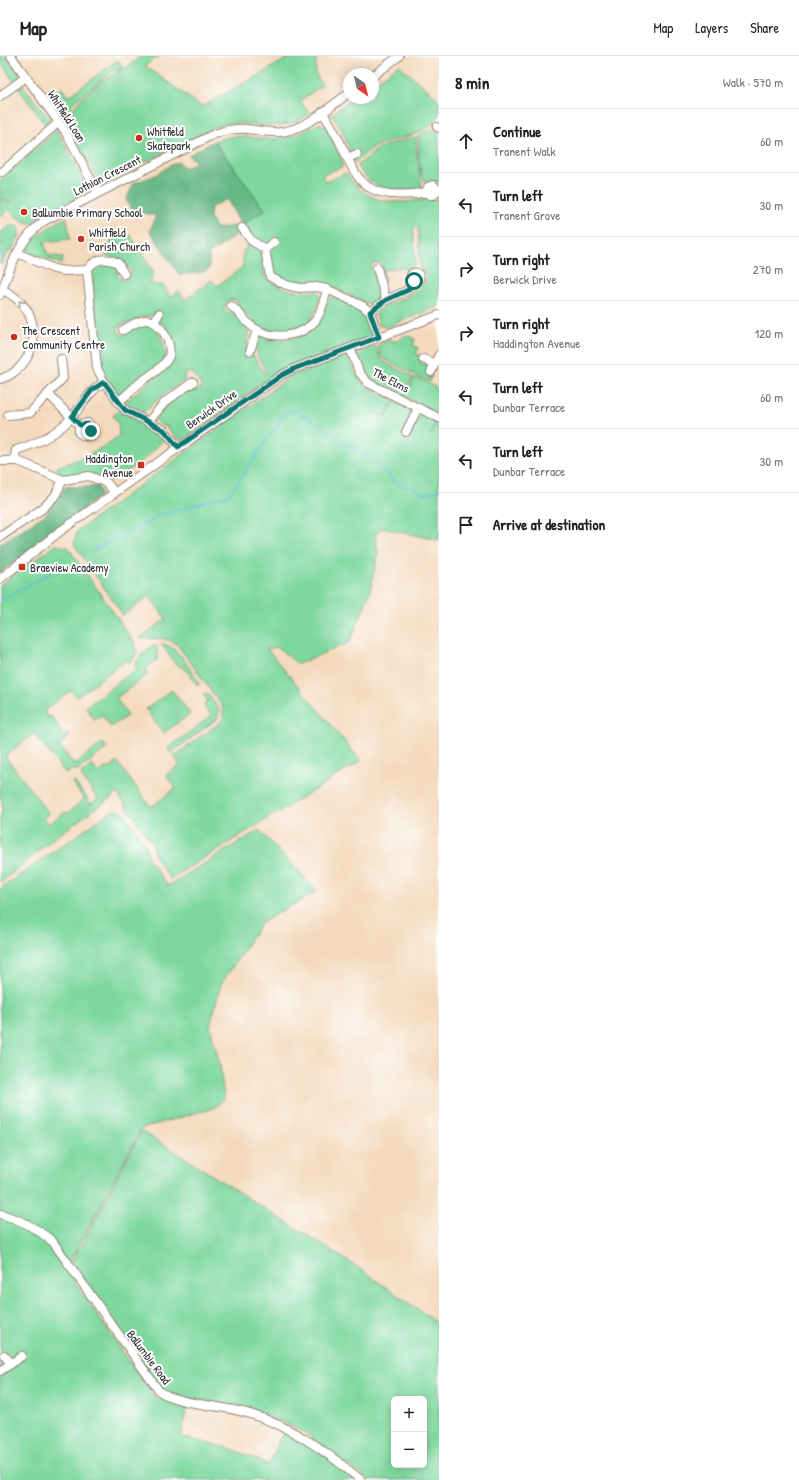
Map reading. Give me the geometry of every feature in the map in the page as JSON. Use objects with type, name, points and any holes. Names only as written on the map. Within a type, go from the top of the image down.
[{"type":"street","name":"Whitfield Loan","points":[[11,56],[70,138],[98,193]]},
{"type":"street","points":[[379,71],[399,56]]},
{"type":"street","points":[[0,96],[26,77]]},
{"type":"street","name":"Lothian Crescent","points":[[1,292],[16,253],[29,234],[44,221],[223,131],[236,129],[280,132],[303,126],[343,97]]},
{"type":"street","points":[[322,112],[335,130],[356,175],[364,184],[375,191],[387,195],[400,196],[428,192],[434,195],[438,190]]},
{"type":"street","points":[[2,172],[59,122]]},
{"type":"street","points":[[347,158],[357,154]]},
{"type":"street","points":[[242,228],[252,241],[265,249]]},
{"type":"street","points":[[265,249],[274,242]]},
{"type":"street","points":[[265,249],[268,273],[270,277],[276,281],[300,288],[316,287],[327,289],[363,306],[370,312],[379,337]]},
{"type":"street","points":[[16,253],[54,269],[64,271],[88,270],[96,262],[102,259],[118,263],[124,274]]},
{"type":"street","points":[[377,268],[386,300]]},
{"type":"street","points":[[88,270],[97,368],[104,382],[118,402],[131,414],[164,430],[178,447]]},
{"type":"street","points":[[370,312],[386,300],[408,290],[414,281]]},
{"type":"street","points":[[231,306],[240,312],[257,330],[282,335],[293,334],[306,329],[316,320],[327,289]]},
{"type":"street","points":[[0,380],[12,374],[25,361],[33,344],[34,335],[33,325],[26,310],[14,296],[1,292]]},
{"type":"street","points":[[154,322],[159,314]]},
{"type":"street","name":"Berwick Drive","points":[[0,578],[114,492],[282,375],[439,315]]},
{"type":"street","points":[[118,402],[163,365],[168,358],[170,351],[169,343],[154,322],[140,320],[123,330]]},
{"type":"street","points":[[250,351],[257,330]]},
{"type":"street","name":"The Elms","points":[[350,348],[363,379],[368,383],[439,418]]},
{"type":"street","points":[[423,359],[433,368],[439,355]]},
{"type":"street","points":[[8,415],[30,413],[48,394],[63,378],[61,359]]},
{"type":"street","points":[[14,461],[16,450],[28,446],[55,432],[72,417],[92,390],[104,382]]},
{"type":"street","points":[[148,422],[165,402],[193,382]]},
{"type":"street","points":[[48,394],[80,425]]},
{"type":"street","name":"The Elms","points":[[406,432],[418,408]]},
{"type":"street","points":[[0,461],[14,461],[29,465],[63,480],[89,476],[107,483],[114,492]]},
{"type":"street","points":[[0,537],[42,509],[55,496],[63,480]]},
{"type":"street","name":"Ballumbie Road","points":[[0,1214],[23,1221],[42,1232],[52,1242],[158,1391],[173,1398],[224,1407],[264,1418],[286,1427],[316,1446],[361,1480]]},
{"type":"street","points":[[4,1355],[11,1364]]},
{"type":"street","points":[[0,1371],[22,1356]]},
{"type":"green space","points":[[0,56],[6,56],[20,74],[19,78],[14,82],[0,61]]},
{"type":"green space","points":[[142,56],[159,56],[145,66],[202,107],[292,56],[316,56],[316,74],[322,85],[300,101],[310,114],[295,122],[279,126],[231,123],[215,127],[101,184],[66,122],[79,101],[88,92]]},
{"type":"green space","points":[[118,60],[123,68],[113,71],[73,102],[65,120],[49,98],[48,91],[52,88],[55,93],[62,88],[68,97]]},
{"type":"green space","points":[[399,65],[439,100],[439,116],[433,123],[420,132],[377,145],[355,163],[342,130],[332,116],[333,113],[345,104],[379,104],[379,80]]},
{"type":"green space","points":[[23,85],[52,123],[47,127],[18,88]]},
{"type":"green space","points":[[320,123],[324,125],[331,135],[343,165],[342,167],[322,175],[326,182],[346,173],[353,183],[361,190],[370,196],[379,199],[398,202],[433,200],[439,198],[439,306],[387,327],[380,326],[376,315],[381,308],[409,295],[426,281],[426,275],[420,268],[418,227],[413,228],[416,263],[407,272],[405,267],[383,270],[384,282],[382,266],[379,263],[375,263],[371,266],[381,296],[379,300],[371,305],[327,285],[309,283],[300,286],[272,275],[266,245],[262,245],[241,225],[265,210],[214,141],[238,136],[264,139],[286,138],[303,132]]},
{"type":"green space","points":[[432,129],[439,132],[439,183],[430,180],[425,182],[422,177],[420,166],[418,136]]},
{"type":"green space","name":"Ballumbie Primary School","points":[[57,130],[89,190],[31,223],[16,217],[9,209],[0,217],[0,199],[11,204],[12,202],[0,198],[0,180]]},
{"type":"green space","points":[[416,137],[422,188],[393,190],[385,188],[371,181],[357,166],[380,147]]},
{"type":"green space","points":[[214,141],[265,210],[241,225],[227,199],[211,207],[210,217],[217,229],[232,226],[240,227],[241,231],[209,254],[209,269],[202,272],[180,276],[150,231],[156,215],[134,212],[126,200],[134,183],[154,176],[171,165],[179,162],[185,168],[196,163],[189,155]]},
{"type":"green space","points":[[67,217],[70,239],[44,242],[48,255],[63,257],[62,264],[26,250],[45,230]]},
{"type":"green space","points":[[13,224],[20,228],[18,231],[20,235],[11,251],[9,251],[0,265],[0,233]]},
{"type":"green space","points":[[116,231],[131,236],[154,273],[150,284],[163,285],[170,297],[179,291],[185,300],[212,280],[217,286],[243,267],[243,252],[249,243],[261,253],[264,261],[265,277],[270,281],[289,290],[317,291],[320,297],[318,306],[310,320],[299,328],[284,331],[269,330],[254,323],[244,311],[239,309],[237,301],[232,299],[227,302],[224,307],[227,312],[235,314],[249,331],[246,354],[254,356],[264,374],[266,372],[259,359],[255,343],[257,339],[266,337],[278,340],[287,339],[309,332],[320,320],[325,306],[330,298],[335,297],[359,309],[367,318],[373,332],[370,337],[292,366],[273,376],[183,439],[177,439],[167,427],[161,425],[155,419],[176,397],[185,392],[197,391],[201,389],[201,385],[192,372],[185,376],[184,381],[165,393],[141,414],[126,404],[126,401],[168,367],[173,355],[170,338],[155,312],[152,316],[121,324],[118,328],[119,333],[123,335],[138,325],[150,325],[159,334],[162,340],[165,354],[164,360],[119,396],[104,375],[101,364],[92,271],[103,262],[114,265],[118,269],[117,275],[120,279],[125,280],[130,277],[131,271],[121,260],[105,255]]},
{"type":"green space","points":[[405,335],[415,339],[413,345],[418,348],[416,354],[422,356],[420,362],[427,365],[427,372],[432,375],[429,382],[382,358],[378,345],[387,341],[399,341]]},
{"type":"green space","points":[[376,346],[380,358],[384,362],[413,377],[404,396],[381,386],[374,381],[363,370],[359,363],[357,354]]},
{"type":"green space","points":[[346,357],[350,359],[357,376],[366,386],[394,400],[386,416],[376,411],[375,412],[386,417],[395,401],[411,410],[402,432],[409,435],[420,415],[436,421],[431,434],[439,422],[439,540],[381,528],[375,536],[378,552],[370,592],[350,642],[298,664],[277,647],[267,649],[361,761],[170,879],[154,855],[153,844],[117,793],[54,838],[0,883],[0,817],[3,805],[0,795],[0,585],[56,545],[64,547],[67,546],[134,642],[136,648],[136,655],[130,662],[126,660],[77,697],[71,690],[44,711],[48,717],[51,716],[62,732],[60,733],[63,737],[66,734],[71,735],[59,745],[74,765],[103,743],[107,748],[79,769],[75,771],[73,769],[66,774],[34,733],[5,756],[49,814],[44,818],[49,824],[65,812],[68,813],[84,799],[72,782],[74,781],[91,804],[98,799],[81,776],[82,773],[92,765],[98,773],[107,767],[109,769],[117,762],[151,807],[176,788],[166,775],[180,765],[174,756],[220,723],[223,718],[223,707],[177,644],[163,639],[140,638],[166,619],[149,596],[123,615],[74,544],[77,531],[291,376]]},
{"type":"green space","points":[[415,377],[439,389],[439,408],[437,413],[405,397]]},
{"type":"green space","points":[[119,410],[158,430],[166,437],[140,462],[126,472],[109,481],[92,474],[81,474],[62,478],[57,467],[90,454],[119,436],[118,423],[113,416]]},
{"type":"green space","points":[[66,487],[98,487],[101,495],[0,573],[0,544],[46,514]]},
{"type":"green space","points":[[160,643],[173,648],[183,658],[199,683],[198,686],[187,671],[175,663]]},
{"type":"green space","points":[[154,645],[157,647],[158,659],[146,668],[147,675],[116,698],[128,715],[111,727],[102,715],[95,720],[86,707],[137,668],[134,665],[144,652]]},
{"type":"green space","points":[[172,690],[190,714],[163,733],[146,709]]},
{"type":"green space","points":[[207,693],[219,709],[218,718],[171,753],[168,748],[211,716],[203,705],[208,701],[203,694]]},
{"type":"green space","points":[[112,811],[120,811],[125,814],[146,846],[148,858],[168,886],[259,830],[317,891],[262,922],[221,984],[210,1026],[220,1065],[224,1099],[214,1108],[142,1128],[69,1263],[76,1285],[155,1398],[188,1404],[181,1437],[232,1449],[269,1465],[284,1430],[315,1448],[358,1480],[0,1480],[0,1374],[15,1358],[11,1358],[0,1368],[0,889]]},
{"type":"green space","points":[[142,1131],[357,1267],[439,1324],[439,1480],[369,1480],[305,1433],[267,1415],[226,1404],[173,1396],[162,1391],[72,1262]]},
{"type":"waterway","points":[[94,550],[159,516],[230,494],[288,411],[298,411],[380,467],[401,486],[411,486],[423,494],[439,491]]},
{"type":"waterway","points":[[0,600],[51,573]]},
{"type":"place","name":"Whitfield Skatepark","points":[[139,138]]},
{"type":"place","name":"Ballumbie Primary School","points":[[24,212]]},
{"type":"place","name":"Whitfield Parish Church","points":[[81,239]]},
{"type":"place","name":"The Crescent Community Centre","points":[[14,337]]},
{"type":"place","name":"Haddington Avenue","points":[[141,465]]},
{"type":"place","name":"Braeview Academy","points":[[22,567]]},
{"type":"route","points":[[91,431],[88,424],[82,423],[80,425],[72,417],[92,390],[104,382],[125,410],[164,430],[178,447],[268,383],[282,375],[296,368],[379,337],[370,312],[386,300],[408,290],[414,281]]}]
